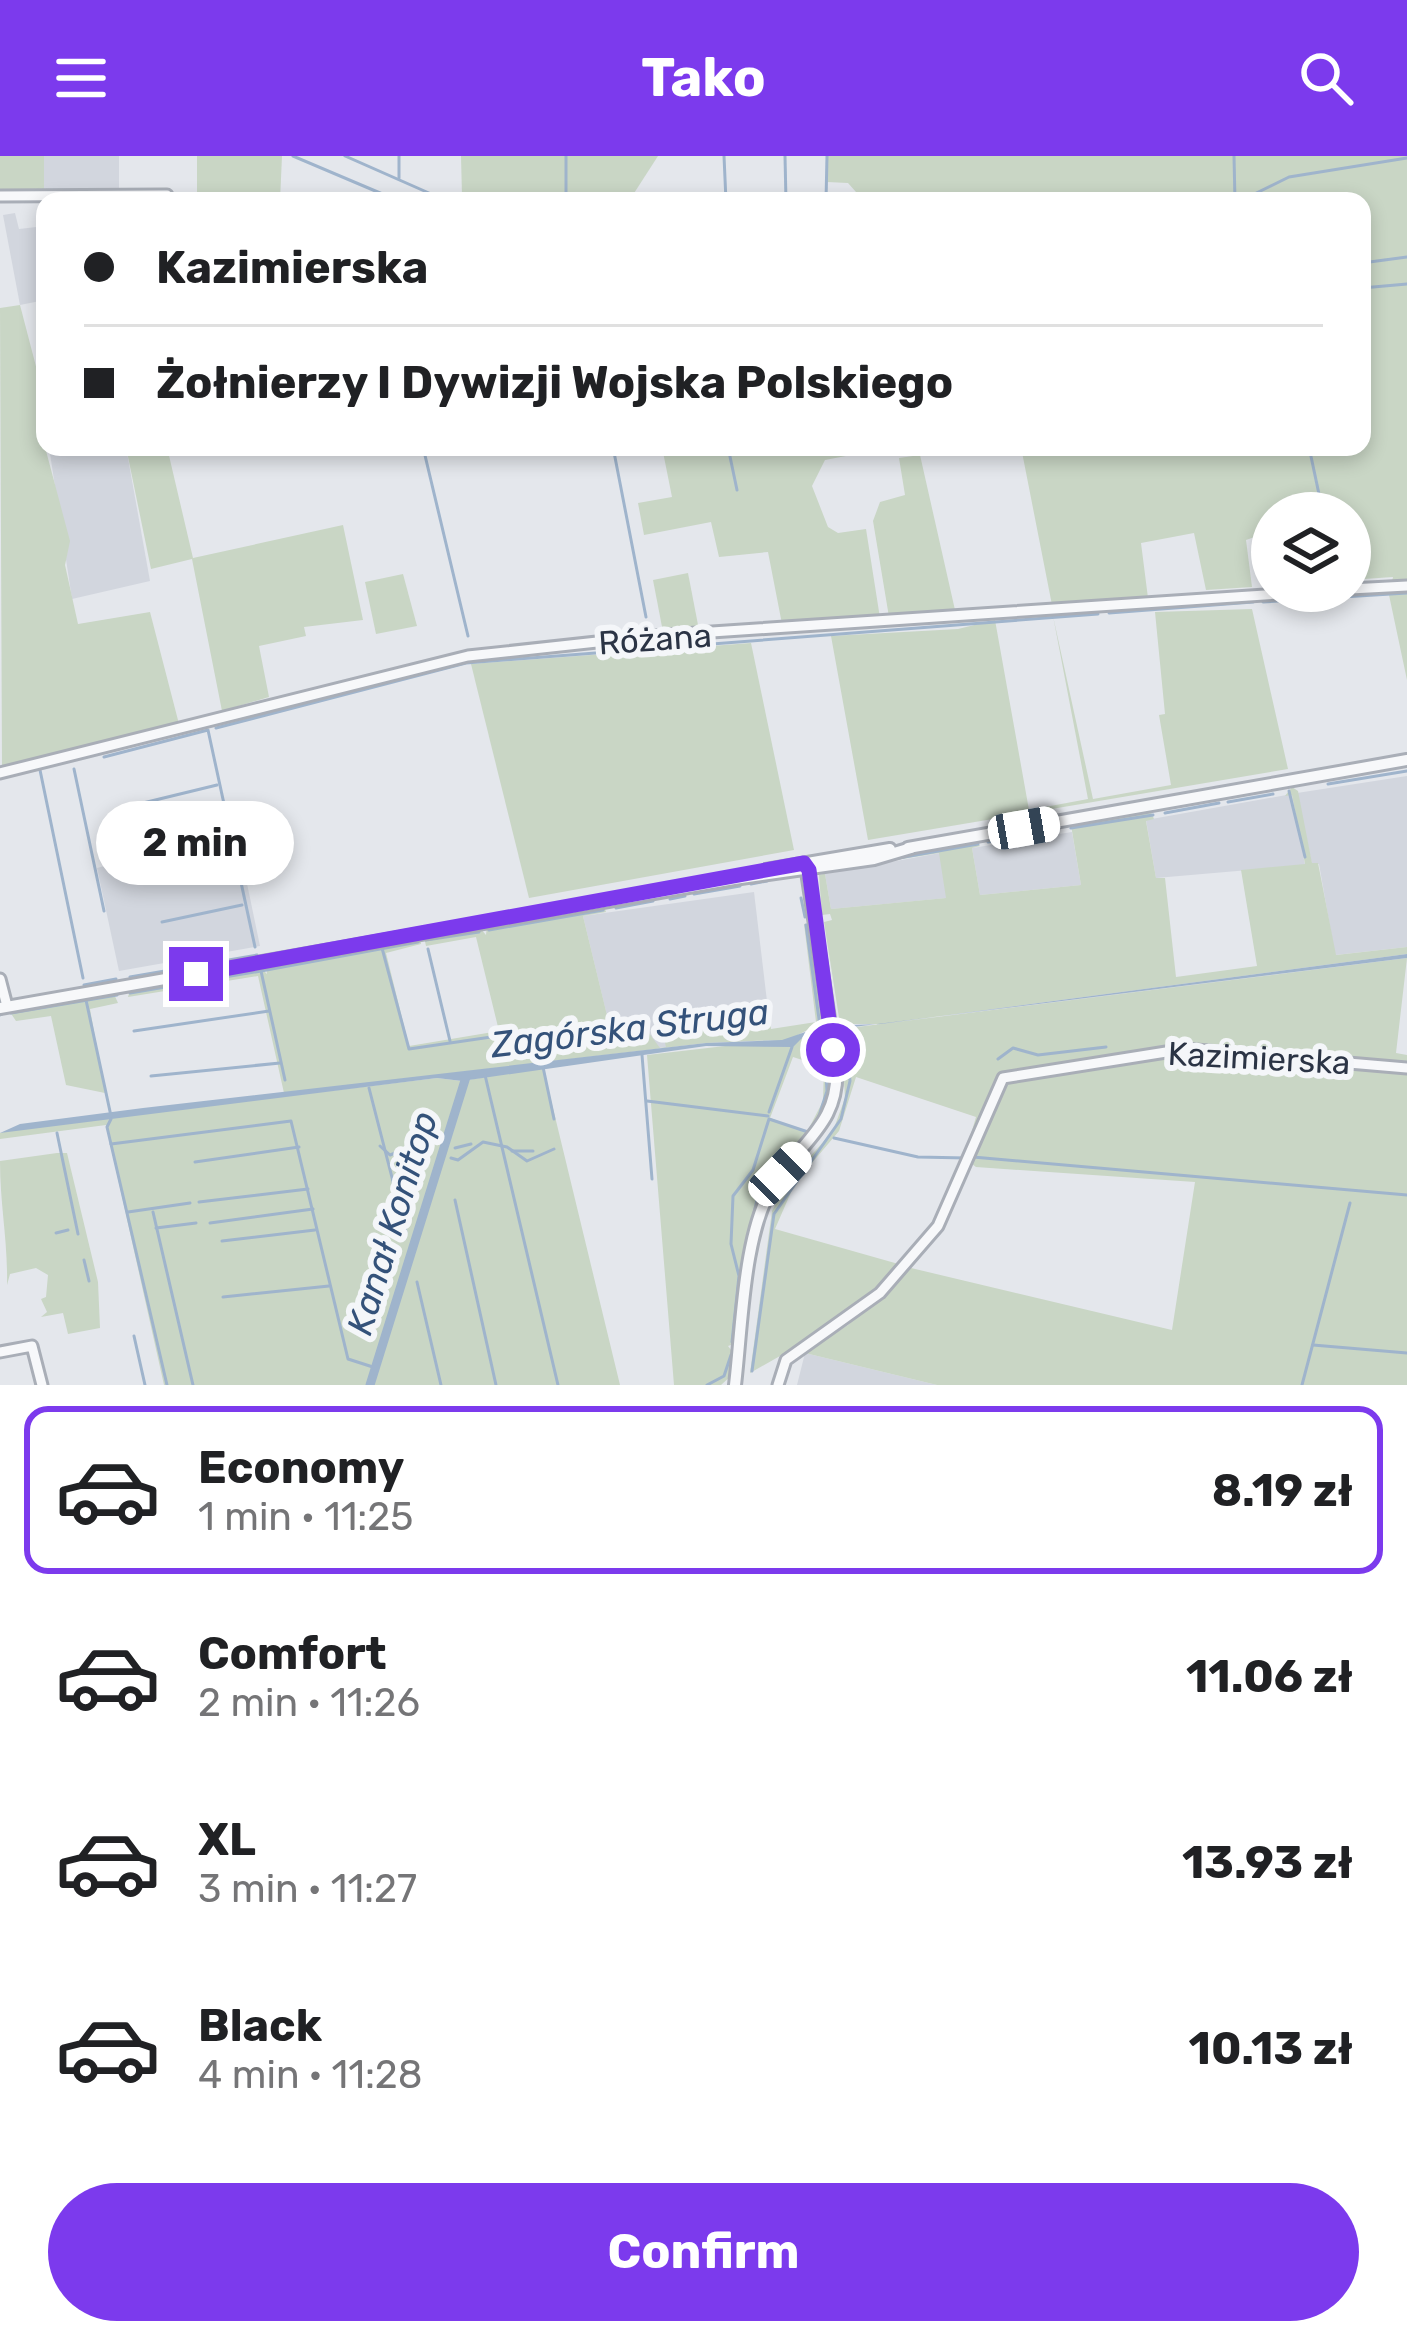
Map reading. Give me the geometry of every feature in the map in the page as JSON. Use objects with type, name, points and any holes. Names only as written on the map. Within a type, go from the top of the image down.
[{"type":"street","points":[[0,196],[36,196]]},
{"type":"street","points":[[1371,588],[1407,586]]},
{"type":"street","name":"Różana","points":[[0,773],[468,656],[652,636],[1251,596]]},
{"type":"street","points":[[0,979],[4,1007],[1407,760]]},
{"type":"street","points":[[735,1385],[760,1214],[780,1174],[827,1119],[836,1085],[805,868]]},
{"type":"street","name":"Kazimierska","points":[[778,1385],[786,1360],[880,1293],[938,1226],[1003,1078],[1184,1049],[1407,1068]]},
{"type":"street","points":[[0,1352],[32,1346],[42,1385]]},
{"type":"shaded area","points":[[44,156],[119,156],[119,190],[44,189]]},
{"type":"shaded area","points":[[15,213],[19,229],[36,227],[36,302],[20,305],[3,215]]},
{"type":"shaded area","points":[[50,456],[128,456],[150,581],[72,599]]},
{"type":"shaded area","points":[[1407,776],[1407,947],[1335,955],[1319,864],[1312,864],[1297,793]]},
{"type":"shaded area","points":[[1292,794],[1305,865],[1156,878],[1146,820]]},
{"type":"shaded area","points":[[236,831],[260,946],[119,971],[97,868]]},
{"type":"shaded area","points":[[1072,832],[1081,885],[980,895],[972,848]]},
{"type":"shaded area","points":[[940,853],[947,898],[831,909],[825,874]]},
{"type":"shaded area","points":[[754,892],[771,1035],[616,1053],[583,916]]},
{"type":"shaded area","points":[[805,1353],[937,1385],[797,1385]]},
{"type":"green space","points":[[0,156],[44,156],[44,189],[0,189]]},
{"type":"green space","points":[[197,156],[282,156],[280,192],[197,192]]},
{"type":"green space","points":[[461,156],[658,156],[635,192],[462,192]]},
{"type":"green space","points":[[827,156],[1407,156],[1407,680],[1389,595],[1393,577],[1371,579],[1371,492],[1251,492],[1251,538],[1246,540],[1251,587],[1206,590],[1194,533],[1141,543],[1148,598],[1052,605],[1023,456],[1371,456],[1371,192],[856,192],[848,183],[827,182]]},
{"type":"green space","points":[[20,305],[36,366],[36,456],[47,456],[70,541],[65,565],[78,624],[150,612],[179,724],[2,768],[0,308]]},
{"type":"green space","points":[[128,456],[169,456],[193,558],[343,525],[363,620],[304,627],[306,636],[259,646],[269,697],[222,711],[192,559],[151,569]]},
{"type":"green space","points":[[664,456],[846,456],[825,460],[812,486],[828,527],[838,533],[866,529],[880,618],[782,624],[768,552],[719,557],[711,522],[644,535],[638,503],[672,497]]},
{"type":"green space","points":[[920,456],[955,610],[889,617],[873,521],[880,502],[905,495],[899,458]]},
{"type":"green space","points":[[688,573],[699,630],[663,632],[653,580]]},
{"type":"green space","points":[[403,574],[417,626],[376,634],[365,582]]},
{"type":"green space","points":[[1251,609],[1288,769],[868,840],[831,636],[958,629],[995,620],[1029,810],[1088,799],[1053,616],[1093,799],[1171,785],[1159,715],[1165,714],[1155,612]]},
{"type":"green space","points":[[751,643],[794,850],[529,898],[471,664]]},
{"type":"green space","points":[[1292,787],[1298,791],[1312,863],[1318,863],[1336,955],[1407,947],[1407,954],[881,1024],[840,1024],[824,922],[832,920],[830,914],[822,915],[819,875],[849,868],[825,874],[831,909],[946,898],[939,853],[859,866],[976,841],[980,846],[972,848],[980,895],[1081,885],[1071,825],[1150,810],[1154,819],[1146,821],[1156,878],[1165,878],[1176,977],[1257,966],[1241,870],[1305,864],[1292,795],[1285,796]]},
{"type":"green space","points":[[604,906],[606,912],[583,916],[613,1040],[626,1042],[646,1029],[660,1048],[666,1047],[663,1034],[689,1030],[693,1035],[696,1029],[769,1018],[771,1029],[816,1022],[804,924],[810,923],[825,1021],[790,1039],[825,1030],[829,1047],[821,1049],[830,1055],[831,1081],[821,1116],[779,1166],[763,1201],[737,1343],[728,1346],[735,1355],[732,1375],[721,1385],[674,1385],[647,1055],[778,1040],[706,1043],[284,1093],[258,976],[128,997],[130,990],[260,967],[267,974],[266,965],[420,938],[421,944],[386,953],[409,1046],[499,1031],[476,937],[426,946],[424,937],[480,928],[486,935],[487,926]],"holes":[[[793,1057],[824,1067],[823,1101],[807,1132],[770,1118]]]},
{"type":"green space","points":[[1407,958],[1396,1053],[1407,1055],[1407,1385],[937,1385],[805,1353],[848,1325],[911,1268],[1172,1330],[1195,1182],[976,1167],[964,1158],[976,1117],[856,1077],[839,1131],[795,1183],[775,1229],[902,1265],[845,1319],[750,1373],[772,1211],[789,1180],[833,1131],[845,1098],[841,1029]]},
{"type":"green space","points":[[113,992],[118,1003],[90,1009],[105,1093],[66,1085],[51,1016],[16,1021],[10,1012]]},
{"type":"green space","points":[[543,1067],[620,1385],[164,1385],[106,1125],[0,1139],[0,1133],[20,1128],[437,1078],[462,1081]]},
{"type":"green space","points":[[67,1153],[98,1282],[100,1328],[68,1334],[63,1313],[41,1317],[47,1312],[41,1299],[46,1297],[48,1275],[36,1268],[10,1274],[7,1285],[1,1193],[0,1161]]},
{"type":"water","points":[[1407,954],[1407,958],[937,1017]]},
{"type":"water","points":[[876,1024],[806,1034],[793,1047],[706,1046],[462,1081],[437,1078],[0,1133],[20,1124],[143,1108],[706,1043],[782,1040],[823,1026]]},
{"type":"waterway","points":[[293,156],[378,192]]},
{"type":"waterway","points":[[345,156],[427,192]]},
{"type":"waterway","points":[[399,156],[399,178]]},
{"type":"waterway","points":[[566,156],[566,192]]},
{"type":"waterway","points":[[724,156],[726,192]]},
{"type":"waterway","points":[[785,156],[786,192]]},
{"type":"waterway","points":[[826,192],[827,156]]},
{"type":"waterway","points":[[1234,156],[1235,192]]},
{"type":"waterway","points":[[1258,192],[1289,177],[1407,158]]},
{"type":"waterway","points":[[1371,262],[1407,257]]},
{"type":"waterway","points":[[1371,287],[1407,284]]},
{"type":"waterway","points":[[425,456],[468,636]]},
{"type":"waterway","points":[[615,456],[646,617]]},
{"type":"waterway","points":[[730,456],[737,490]]},
{"type":"waterway","points":[[1311,456],[1319,492]]},
{"type":"waterway","points":[[1371,595],[1407,593]]},
{"type":"waterway","points":[[1109,613],[1251,602]]},
{"type":"waterway","points":[[216,728],[466,663],[1098,614]]},
{"type":"waterway","points":[[104,757],[208,730],[255,947]]},
{"type":"waterway","points":[[74,769],[104,911]]},
{"type":"waterway","points":[[40,770],[83,978]]},
{"type":"waterway","points":[[1328,784],[1407,771]]},
{"type":"waterway","points":[[143,803],[217,785]]},
{"type":"waterway","points":[[1289,791],[1305,857]]},
{"type":"waterway","points":[[1228,802],[1273,794]]},
{"type":"waterway","points":[[1165,813],[1219,803]]},
{"type":"waterway","points":[[1071,828],[1153,815]]},
{"type":"waterway","points":[[1033,835],[1058,831]]},
{"type":"waterway","points":[[141,858],[228,837]]},
{"type":"waterway","points":[[988,842],[1018,837]]},
{"type":"waterway","points":[[893,859],[978,844]]},
{"type":"waterway","points":[[751,884],[767,881]]},
{"type":"waterway","points":[[694,894],[740,886]]},
{"type":"waterway","points":[[670,899],[685,896]]},
{"type":"waterway","points":[[801,898],[805,917]]},
{"type":"waterway","points":[[616,908],[653,901]]},
{"type":"waterway","points":[[162,922],[242,905]]},
{"type":"waterway","points":[[489,930],[603,910]]},
{"type":"waterway","points":[[806,925],[820,1026]]},
{"type":"waterway","points":[[426,940],[479,932]]},
{"type":"waterway","points":[[261,971],[418,942]]},
{"type":"waterway","name":"Zagórska Struga","points":[[382,948],[409,1049],[552,1028]]},
{"type":"waterway","points":[[428,949],[450,1041]]},
{"type":"waterway","points":[[130,977],[257,955]]},
{"type":"waterway","points":[[130,993],[261,971],[285,1080]]},
{"type":"waterway","points":[[84,985],[116,979]]},
{"type":"waterway","points":[[11,1013],[117,995]]},
{"type":"waterway","points":[[86,1000],[111,1116]]},
{"type":"waterway","points":[[134,1031],[269,1011]]},
{"type":"waterway","points":[[752,1371],[774,1214],[841,1119],[850,1081],[846,1029]]},
{"type":"waterway","points":[[769,1112],[792,1047]]},
{"type":"waterway","points":[[998,1059],[1013,1048],[1038,1055],[1106,1047]]},
{"type":"waterway","name":"Zagórska Struga","points":[[642,1055],[652,1179]]},
{"type":"waterway","points":[[818,1119],[827,1091],[825,1057]]},
{"type":"waterway","points":[[151,1076],[280,1063]]},
{"type":"waterway","name":"Zagórska Struga","points":[[543,1067],[554,1119]]},
{"type":"waterway","name":"Zagórska Struga","points":[[485,1075],[558,1385]]},
{"type":"waterway","name":"Kanał Konitop","points":[[370,1385],[466,1077]]},
{"type":"waterway","points":[[369,1088],[406,1232]]},
{"type":"waterway","points":[[647,1101],[768,1116]]},
{"type":"waterway","points":[[111,1119],[107,1127],[167,1385]]},
{"type":"waterway","points":[[732,1342],[739,1276],[731,1244],[733,1196],[753,1170],[769,1119],[808,1132]]},
{"type":"waterway","points":[[111,1144],[291,1121],[348,1359],[376,1368]]},
{"type":"waterway","points":[[57,1133],[78,1234]]},
{"type":"waterway","points":[[834,1138],[918,1157],[966,1158]]},
{"type":"waterway","points":[[740,1275],[759,1191],[802,1141]]},
{"type":"waterway","points":[[451,1158],[458,1160],[483,1142],[507,1147],[527,1161],[554,1149]]},
{"type":"waterway","points":[[455,1148],[471,1144]]},
{"type":"waterway","points":[[380,1146],[390,1155],[408,1148],[423,1151]]},
{"type":"waterway","points":[[195,1162],[299,1147]]},
{"type":"waterway","points":[[512,1151],[533,1151]]},
{"type":"waterway","points":[[973,1157],[1407,1195]]},
{"type":"waterway","points":[[199,1202],[308,1189]]},
{"type":"waterway","points":[[455,1200],[496,1385]]},
{"type":"waterway","points":[[128,1212],[190,1203]]},
{"type":"waterway","points":[[1302,1385],[1350,1203]]},
{"type":"waterway","points":[[210,1223],[313,1209]]},
{"type":"waterway","points":[[153,1212],[193,1385]]},
{"type":"waterway","points":[[156,1228],[196,1223]]},
{"type":"waterway","points":[[56,1233],[68,1230]]},
{"type":"waterway","points":[[222,1241],[315,1230]]},
{"type":"waterway","points":[[84,1260],[89,1281]]},
{"type":"waterway","points":[[417,1282],[441,1385]]},
{"type":"waterway","points":[[223,1297],[329,1286]]},
{"type":"waterway","points":[[134,1336],[145,1385]]},
{"type":"waterway","points":[[1313,1345],[1407,1353]]},
{"type":"waterway","points":[[707,1385],[724,1376],[731,1355]]},
{"type":"route","points":[[196,974],[804,863],[812,885],[812,914],[833,1050]]}]
